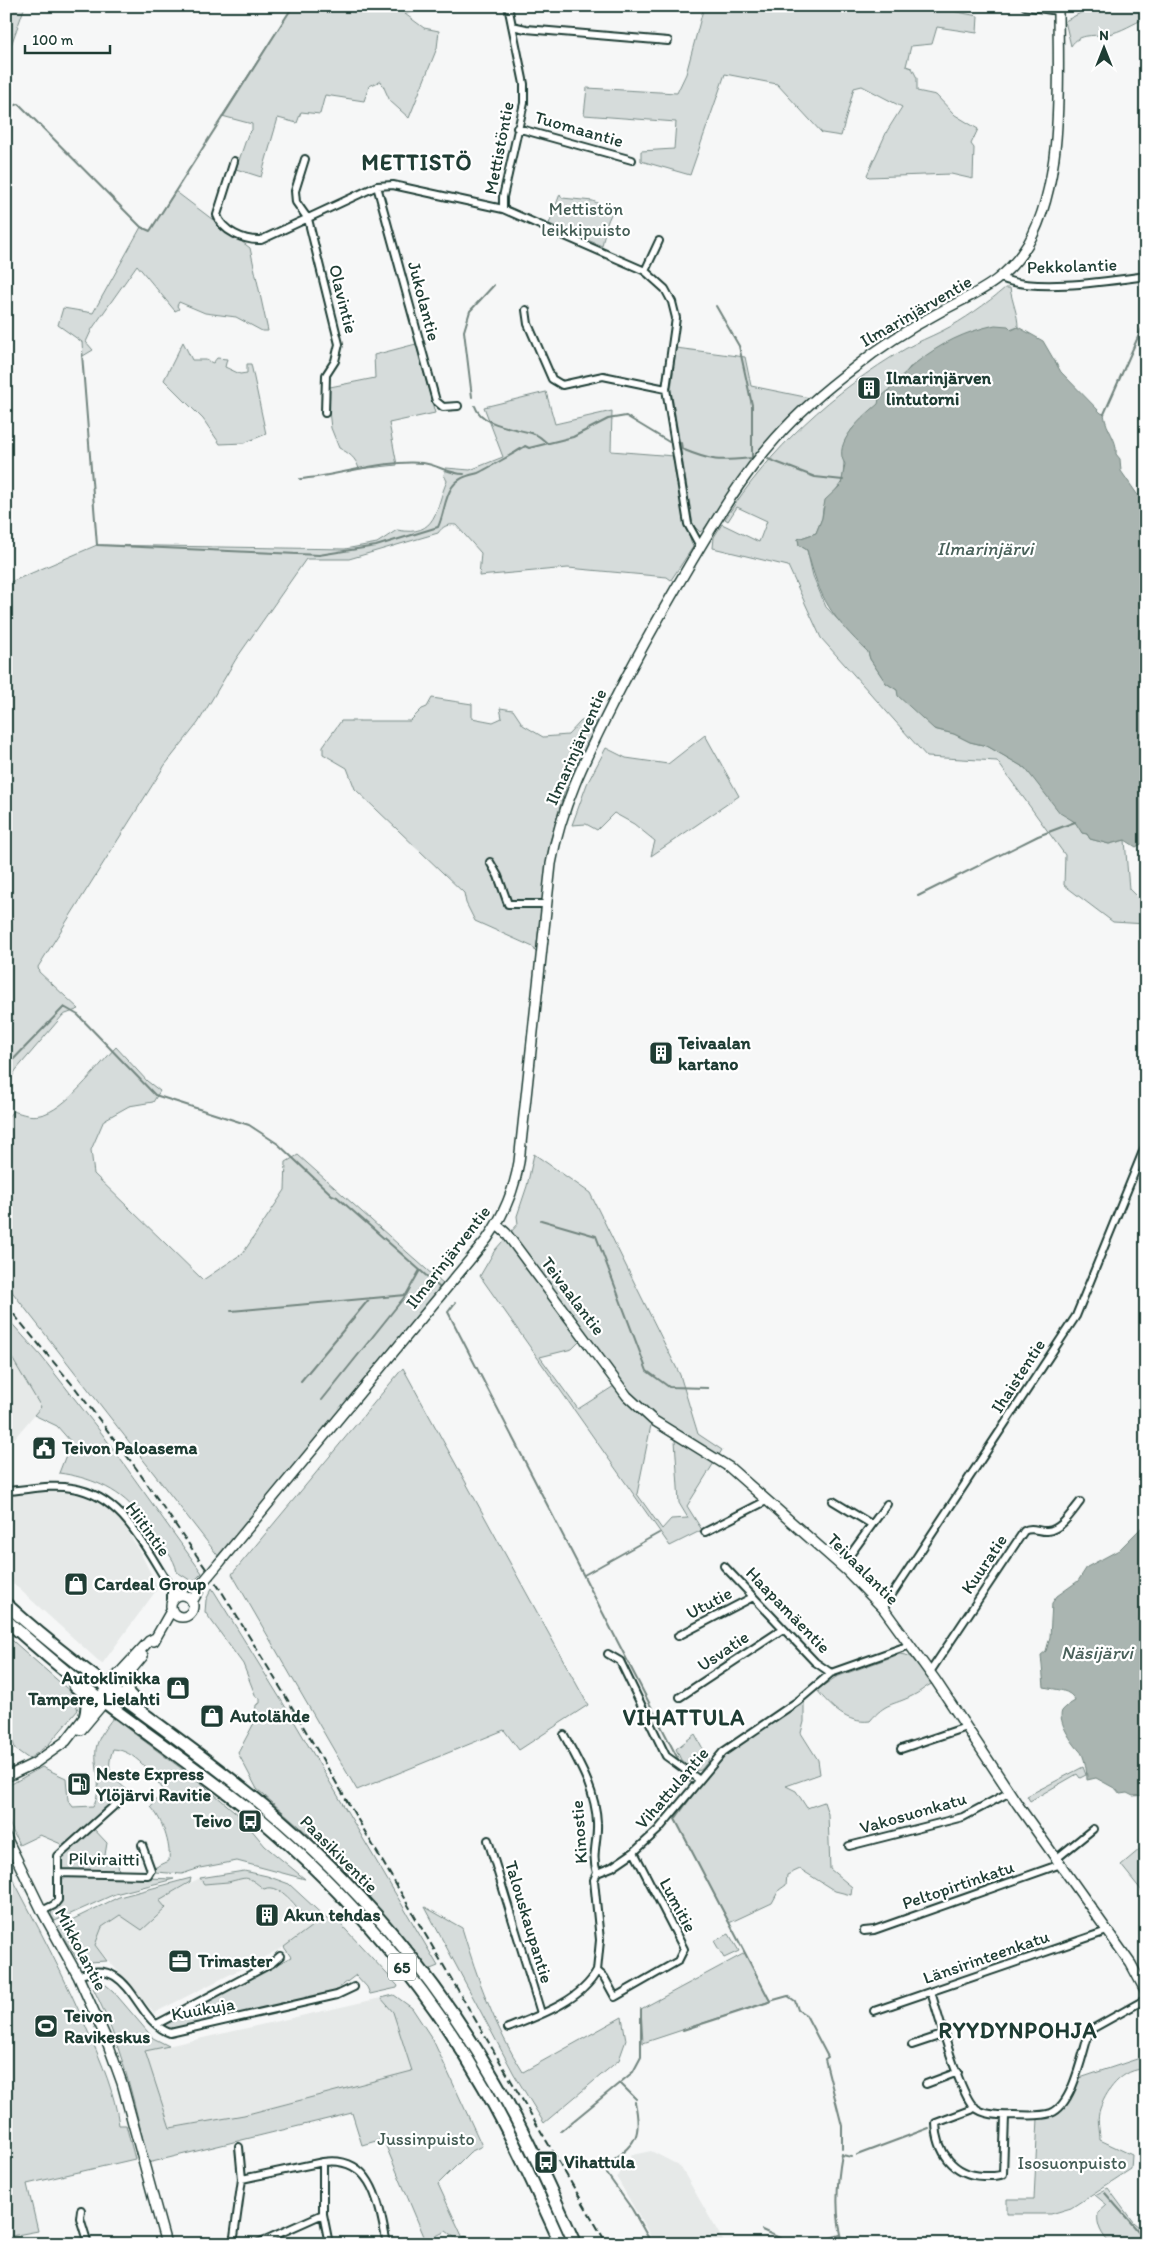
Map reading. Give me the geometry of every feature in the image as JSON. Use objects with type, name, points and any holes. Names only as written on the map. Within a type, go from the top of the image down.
[{"type":"highway","name":"65","points":[[6,1604],[110,1690]]},
{"type":"highway","name":"65","points":[[6,1620],[56,1664],[103,1700]]},
{"type":"highway","name":"65","points":[[56,1664],[64,1677],[83,1693],[88,1706],[85,1718]]},
{"type":"highway","points":[[127,1675],[125,1684],[128,1694],[164,1725],[168,1732]]},
{"type":"highway","name":"Paasikiventie","points":[[110,1690],[237,1784],[307,1845],[360,1897],[419,1968],[460,2024],[494,2079],[532,2150],[576,2244]]},
{"type":"highway","name":"Paasikiventie","points":[[103,1700],[195,1767],[258,1818],[321,1875],[385,1947],[436,2013],[483,2085],[513,2141],[561,2244]]},
{"type":"main road","name":"Ilmarinjärventie","points":[[188,1596],[220,1562],[497,1225],[511,1196],[519,1162],[546,904],[555,840],[576,778],[648,635],[700,546],[733,493],[754,464],[776,438],[821,394],[857,365],[904,333],[984,290],[1001,278],[1029,242],[1045,197],[1059,108],[1058,9]]},
{"type":"main road","name":"Teivaalantie","points":[[497,1225],[506,1233],[627,1396],[641,1411],[666,1429],[723,1463],[840,1565],[883,1608],[930,1672],[1010,1792],[1131,1964],[1146,1992]]},
{"type":"main road","points":[[110,1690],[127,1675],[173,1610],[188,1596],[193,1608],[190,1614],[184,1618],[173,1610]]},
{"type":"main road","points":[[68,1738],[81,1731],[110,1690],[149,1641],[155,1638]]},
{"type":"main road","points":[[6,1777],[46,1757],[68,1738],[103,1700]]},
{"type":"main road","name":"Mikkolantie","points":[[6,1837],[42,1911],[78,1976],[112,2053],[166,2244]]},
{"type":"street","name":"Mettistöntie","points":[[508,6],[524,84],[524,103],[503,197],[503,209],[645,271],[665,289],[672,302],[676,318],[666,389],[688,524],[700,546]]},
{"type":"street","points":[[1025,6],[1058,9]]},
{"type":"street","points":[[512,26],[526,29],[668,41]]},
{"type":"street","name":"Tuomaantie","points":[[518,128],[632,160]]},
{"type":"street","name":"Olavintie","points":[[305,159],[295,191],[296,202],[308,220],[339,344],[324,382],[325,413]]},
{"type":"street","points":[[234,161],[217,214],[222,225],[249,241],[260,240],[308,220],[377,186],[394,185],[503,209]]},
{"type":"street","name":"Jukolantie","points":[[377,186],[436,402],[443,407],[458,406]]},
{"type":"street","points":[[645,271],[659,241]]},
{"type":"street","name":"Pekkolantie","points":[[1001,278],[1027,285],[1096,283],[1146,276]]},
{"type":"street","points":[[526,310],[528,324],[552,379],[562,385],[603,376],[666,389]]},
{"type":"street","points":[[490,862],[498,876],[508,904],[546,904]]},
{"type":"street","name":"Ihaistentie","points":[[883,1608],[1076,1316],[1146,1144]]},
{"type":"street","name":"Hiitintie","points":[[6,1491],[73,1488],[106,1501],[124,1517],[171,1588],[188,1596]]},
{"type":"street","points":[[705,1532],[766,1500]]},
{"type":"street","points":[[833,1501],[871,1524]]},
{"type":"street","name":"Kuuratie","points":[[930,1672],[1024,1531],[1029,1528],[1047,1531],[1056,1528],[1080,1502]]},
{"type":"street","points":[[840,1565],[854,1550],[887,1504]]},
{"type":"street","name":"Haapamäentie","points":[[724,1566],[814,1662],[830,1673]]},
{"type":"street","points":[[171,1588],[173,1610]]},
{"type":"street","name":"Ututie","points":[[678,1636],[753,1597]]},
{"type":"street","name":"Usvatie","points":[[680,1697],[783,1629]]},
{"type":"street","name":"Vihattulantie","points":[[598,1873],[634,1852],[658,1830],[723,1752],[798,1701],[830,1673],[910,1645]]},
{"type":"street","points":[[608,1654],[620,1660],[666,1756],[698,1780]]},
{"type":"street","points":[[901,1749],[966,1727]]},
{"type":"street","name":"Kinostie","points":[[564,1735],[590,1786],[597,1822],[593,1856],[598,1873]]},
{"type":"street","name":"Vakosuonkatu","points":[[849,1846],[963,1817],[1010,1792]]},
{"type":"street","points":[[42,1911],[54,1905],[58,1900],[58,1856],[126,1795]]},
{"type":"street","name":"Peltopirtinkatu","points":[[864,1931],[876,1929],[1059,1862],[1093,1829]]},
{"type":"street","name":"Talouskaupantie","points":[[488,1840],[541,2013]]},
{"type":"street","name":"Pilviraitti","points":[[58,1873],[148,1875],[151,1870],[142,1845]]},
{"type":"street","name":"Lumitie","points":[[597,1971],[604,1977],[616,1997],[678,1961],[684,1949],[634,1852]]},
{"type":"street","points":[[508,2028],[574,1996],[592,1981],[597,1971],[600,1940],[594,1880],[598,1873]]},
{"type":"street","name":"Länsirinteenkatu","points":[[874,2011],[1107,1931]]},
{"type":"street","points":[[157,2024],[272,1963],[280,1956]]},
{"type":"street","name":"Kuukuja","points":[[78,1976],[96,1971],[112,1974],[157,2024],[168,2032],[183,2032],[337,1995],[354,1987]]},
{"type":"street","points":[[931,1992],[958,2072],[974,2107],[1005,2116],[1046,2114],[1061,2107],[1075,2079],[1089,2033],[1096,2025],[1146,1999]]},
{"type":"street","points":[[912,2045],[945,2034]]},
{"type":"street","points":[[926,2084],[958,2072]]},
{"type":"street","points":[[974,2107],[971,2110],[936,2124],[942,2152],[955,2167],[966,2174],[995,2176],[1003,2174],[1005,2116]]},
{"type":"street","points":[[233,2244],[242,2179],[239,2147]]},
{"type":"street","points":[[242,2179],[334,2160],[346,2162],[368,2179],[380,2207],[387,2244]]},
{"type":"street","points":[[322,2162],[323,2214],[329,2244]]},
{"type":"street","points":[[81,2210],[80,2218],[88,2244]]},
{"type":"street","points":[[256,2244],[323,2214]]},
{"type":"shaded area","points":[[6,1348],[41,1407],[6,1448]]},
{"type":"shaded area","points":[[62,1490],[82,1495],[111,1509],[118,1516],[139,1550],[158,1588],[102,1664],[6,1577],[6,1495]]},
{"type":"shaded area","points":[[239,1877],[251,1880],[264,1889],[269,1887],[279,1889],[312,1926],[284,1947],[154,2013],[95,1945],[102,1927],[120,1915],[166,1909],[158,1900],[200,1878],[204,1884],[229,1882]]},
{"type":"shaded area","points":[[381,1998],[393,2012],[413,2071],[244,2115],[170,2128],[145,2051]]},
{"type":"shaded area","points":[[651,2151],[680,2166],[725,2244],[655,2244],[617,2178],[632,2155]]},
{"type":"green space","points":[[6,6],[25,6],[10,48],[6,47]]},
{"type":"green space","points":[[293,6],[437,6],[405,14],[424,28],[439,31],[437,48],[409,118],[390,101],[381,81],[369,86],[364,101],[325,95],[320,114],[301,112],[297,123],[278,118],[261,177],[236,169],[248,134],[252,130],[252,124],[222,116]]},
{"type":"green space","points":[[704,6],[941,6],[942,9],[978,16],[977,33],[937,27],[932,44],[911,46],[906,66],[912,68],[917,78],[917,91],[936,95],[955,115],[978,129],[971,144],[974,148],[973,179],[951,174],[869,177],[867,175],[887,131],[902,107],[862,86],[854,88],[841,136],[822,133],[777,84],[725,74],[690,175],[641,161],[641,151],[674,149],[676,122],[584,115],[587,88],[677,93],[686,74]]},
{"type":"green space","points":[[1094,6],[1146,6],[1146,18],[1113,33],[1083,37],[1071,46],[1065,21]]},
{"type":"green space","points":[[175,191],[250,248],[268,331],[262,331],[236,317],[205,313],[179,302],[177,306],[179,309],[175,311],[137,265],[92,329],[86,342],[93,350],[83,356],[82,342],[58,325],[63,308],[93,313],[141,227],[150,231]]},
{"type":"green space","name":"Mettistön leikkipuisto","points":[[560,194],[562,198],[593,201],[613,211],[607,223],[602,246],[549,224]]},
{"type":"green space","points":[[1005,288],[1010,288],[1018,327],[910,367],[904,375],[896,380],[879,404],[852,429],[845,441],[843,480],[823,508],[822,518],[816,533],[798,539],[799,545],[807,550],[813,576],[826,607],[868,652],[870,659],[886,683],[897,690],[934,729],[987,746],[1025,768],[1065,814],[1079,826],[1082,833],[1087,834],[1090,839],[1109,844],[1125,840],[1129,889],[1146,906],[1146,924],[1113,922],[1064,885],[1065,855],[997,761],[927,757],[821,638],[788,566],[713,548],[714,537],[722,524],[759,542],[767,521],[737,507],[728,521],[725,519],[762,469],[805,423],[878,365],[910,346],[958,322],[983,306]]},
{"type":"green space","points":[[183,342],[192,360],[206,360],[213,363],[217,358],[227,359],[225,367],[240,374],[247,373],[247,364],[251,364],[266,434],[244,443],[220,444],[203,419],[164,380]]},
{"type":"green space","points":[[416,344],[435,413],[389,423],[397,465],[359,469],[352,456],[339,448],[331,428],[327,393],[330,387],[375,378],[374,355]]},
{"type":"green space","points":[[676,348],[745,357],[751,386],[810,398],[743,473],[700,532],[693,525],[671,390]]},
{"type":"green space","points":[[546,392],[555,424],[612,411],[611,451],[674,456],[686,526],[693,547],[671,580],[667,577],[568,568],[479,576],[481,553],[456,525],[448,525],[438,533],[349,559],[306,559],[236,659],[198,723],[165,765],[38,967],[39,972],[79,1009],[63,1015],[16,1070],[6,1087],[6,584],[97,545],[345,549],[377,543],[397,530],[420,530],[428,525],[437,510],[447,481],[444,475],[446,468],[470,470],[503,457],[484,407]]},
{"type":"green space","points":[[432,698],[472,704],[472,718],[493,722],[502,718],[500,708],[513,710],[523,725],[543,737],[568,735],[581,721],[598,720],[563,796],[549,845],[536,952],[533,947],[475,921],[466,903],[464,893],[355,789],[347,768],[323,754],[323,746],[341,721],[410,721],[422,709],[427,707]]},
{"type":"green space","points":[[705,735],[739,796],[651,856],[655,841],[634,824],[614,813],[597,830],[586,824],[572,825],[587,784],[606,748],[626,758],[668,764]]},
{"type":"green space","points":[[116,1047],[147,1081],[160,1091],[153,1102],[129,1106],[104,1120],[91,1150],[94,1174],[203,1280],[243,1253],[285,1190],[286,1162],[298,1155],[444,1285],[219,1557],[6,1284],[6,1119],[13,1111],[36,1116],[50,1112],[81,1087]]},
{"type":"green space","points":[[534,1154],[590,1193],[680,1375],[698,1434],[722,1450],[687,1506],[702,1530],[670,1546],[480,1276],[495,1250],[518,1224],[517,1216],[527,1186]],"holes":[[[580,1341],[614,1386],[578,1409],[540,1357],[572,1349]],[[651,1425],[675,1440],[679,1503],[688,1518],[671,1519],[662,1529],[637,1494]]]},
{"type":"green space","points":[[6,1317],[41,1356],[103,1435],[202,1573],[193,1582],[177,1572],[174,1561],[137,1512],[121,1496],[102,1485],[81,1477],[59,1473],[71,1442],[57,1426],[34,1415],[41,1407],[6,1348]]},
{"type":"green space","points":[[403,1368],[588,1705],[519,1750],[504,1730],[357,1790],[232,1574]]},
{"type":"green space","points":[[212,1588],[291,1716],[438,1966],[428,1970],[370,1899],[317,1842],[257,1789],[238,1753],[254,1723],[256,1705],[260,1703],[260,1698],[256,1697],[243,1664],[205,1612],[206,1600]]},
{"type":"green space","points":[[6,1635],[72,1693],[78,1710],[49,1744],[29,1759],[15,1749],[11,1735],[6,1728]]},
{"type":"green space","points":[[900,1654],[910,1656],[933,1683],[915,1695],[880,1710],[870,1721],[854,1720],[840,1713],[817,1690],[836,1677]]},
{"type":"green space","points":[[804,1700],[804,1722],[801,1733],[818,1760],[820,1774],[786,1786],[796,1791],[807,1808],[824,1802],[828,1814],[830,1869],[852,1887],[851,1895],[835,1891],[800,1869],[787,1875],[786,1885],[779,1890],[772,1903],[729,1923],[675,1819],[696,1790],[727,1754]]},
{"type":"green space","points":[[113,1718],[201,1783],[240,1816],[265,1846],[305,1879],[237,1861],[200,1868],[182,1874],[155,1872],[156,1867],[169,1861],[169,1847],[165,1832],[159,1818],[151,1807],[164,1791],[143,1764],[121,1750],[113,1749],[110,1767],[113,1776],[126,1789],[122,1796],[61,1850],[61,1844],[40,1835],[19,1845],[6,1816],[6,1787],[42,1767],[66,1778],[68,1800],[73,1807],[93,1806],[98,1791],[96,1749],[100,1736]]},
{"type":"green space","points":[[695,1734],[709,1760],[701,1770],[694,1771],[681,1760],[676,1749]]},
{"type":"green space","points":[[1083,1767],[1086,1775],[1080,1778],[1077,1774],[1030,1801],[1027,1796]]},
{"type":"green space","points":[[92,1827],[107,1843],[105,1855],[109,1861],[118,1862],[119,1873],[61,1872],[61,1855]]},
{"type":"green space","points":[[1146,1844],[1146,1896],[1121,1865]]},
{"type":"green space","name":"Teivon Ravikeskus","points":[[6,1866],[70,1991],[99,2056],[114,2102],[119,2125],[126,2125],[135,2159],[27,2184],[38,2231],[6,2237]]},
{"type":"green space","points":[[244,1871],[267,1876],[289,1884],[328,1920],[334,1917],[398,1986],[397,1988],[370,1994],[367,1987],[356,1975],[331,1994],[177,2030],[166,2027],[164,2024],[291,1957],[284,1947],[312,1926],[291,1900],[278,1890],[264,1889],[247,1878],[204,1884],[200,1878]]},
{"type":"green space","points":[[62,1875],[174,1879],[115,1894],[55,1921],[51,1915],[52,1910],[61,1903]]},
{"type":"green space","points":[[191,1878],[190,1882],[159,1900],[166,1908],[142,1930],[120,1915],[102,1927],[95,1945],[107,1961],[88,1962],[77,1959],[57,1927],[119,1897]]},
{"type":"green space","points":[[425,1907],[462,1928],[495,2020],[523,2072],[622,2017],[626,2040],[619,2060],[544,2123],[514,2074]]},
{"type":"green space","points":[[729,1934],[739,1951],[724,1958],[714,1941]]},
{"type":"green space","points":[[745,1953],[770,2001],[643,2043],[641,2009]]},
{"type":"green space","name":"Jussinpuisto","points":[[106,1985],[113,1991],[153,2038],[169,2046],[145,2051],[170,2128],[244,2115],[412,2071],[393,2012],[381,1998],[394,1995],[412,2008],[433,2040],[482,2146],[470,2152],[438,2184],[463,2238],[458,2240],[446,2231],[426,2241],[383,2139],[362,2145],[352,2113],[148,2163],[119,2052],[112,2030],[93,1988]]},
{"type":"green space","name":"Isosuonpuisto","points":[[1146,2056],[1146,2069],[1129,2072],[1116,2082],[1106,2096],[1098,2115],[1100,2140],[1132,2155],[1131,2169],[1071,2208],[1051,2214],[1007,2214],[1007,2199],[1034,2199],[1038,2118],[1053,2116],[1064,2107],[1077,2079]]},
{"type":"green space","points":[[1108,2188],[1133,2222],[1146,2233],[1146,2244],[1138,2244],[1131,2237],[1127,2244],[1111,2244],[1102,2234],[1098,2222],[1098,2213],[1107,2205],[1095,2195]]},
{"type":"water","name":"Ilmarinjärvi","points":[[995,325],[1008,326],[1012,330],[1018,327],[1043,341],[1061,372],[1104,414],[1115,444],[1116,454],[1120,459],[1121,471],[1146,507],[1146,845],[1143,843],[1136,847],[1125,840],[1109,844],[1090,839],[1087,834],[1082,833],[1075,822],[1060,813],[1025,768],[987,746],[934,729],[898,696],[897,690],[886,683],[870,659],[868,652],[836,617],[822,595],[807,550],[799,545],[798,539],[816,533],[822,518],[825,500],[841,485],[845,464],[842,456],[842,447],[846,439],[865,415],[878,404],[879,399],[893,386],[896,380],[926,355],[963,335]]},
{"type":"water","name":"Näsijärvi","points":[[1146,1523],[1146,1795],[1133,1796],[1127,1793],[1120,1794],[1116,1789],[1096,1778],[1087,1780],[1083,1756],[1070,1738],[1061,1715],[1068,1705],[1075,1701],[1067,1692],[1044,1687],[1041,1655],[1046,1651],[1050,1637],[1052,1603],[1057,1596],[1078,1581],[1087,1567],[1119,1550]]},
{"type":"waterway","points":[[6,108],[19,104],[141,227],[150,231],[293,6]]},
{"type":"waterway","points":[[472,397],[464,331],[470,311],[494,285]]},
{"type":"waterway","points":[[681,443],[682,449],[716,460],[752,458],[752,405],[739,346],[716,306]]},
{"type":"waterway","points":[[1104,414],[1146,319]]},
{"type":"waterway","points":[[82,354],[97,545],[319,555],[376,546],[438,527],[449,492],[457,481],[481,472],[525,446],[529,448],[573,437],[608,419],[626,416],[669,442]]},
{"type":"waterway","points":[[475,406],[484,418],[500,425],[539,436],[547,443]]},
{"type":"waterway","points":[[768,459],[815,477],[843,480]]},
{"type":"waterway","points":[[300,479],[408,462],[428,464],[453,473],[464,474]]},
{"type":"waterway","points":[[918,896],[1038,836],[1075,822]]},
{"type":"waterway","points":[[6,1067],[64,1007],[78,1015],[155,1095],[249,1125],[278,1144],[332,1195],[337,1197],[439,1287]]},
{"type":"waterway","points":[[541,1220],[596,1236],[647,1371],[669,1387],[708,1388]]},
{"type":"waterway","points":[[322,1400],[406,1295],[420,1270]]},
{"type":"waterway","points":[[231,1311],[406,1295]]},
{"type":"waterway","points":[[301,1381],[370,1298]]},
{"type":"waterway","points":[[455,1303],[448,1312],[678,1759]]},
{"type":"waterway","points":[[584,1575],[659,1533]]},
{"type":"waterway","points":[[685,1775],[690,1782]]},
{"type":"waterway","points":[[696,1790],[675,1819],[770,2001],[788,1996],[795,2001],[798,2010],[806,2015],[828,2057],[825,2059],[842,2126],[842,2149]]},
{"type":"waterway","points":[[683,2030],[769,2002]]},
{"type":"waterway","points":[[561,2131],[633,2072],[641,2057],[641,2009]]},
{"type":"waterway","points":[[620,2083],[636,2099]]},
{"type":"waterway","points":[[635,2102],[638,2125],[637,2133],[630,2145],[607,2165],[607,2174],[632,2209],[652,2244]]},
{"type":"waterway","points":[[857,2155],[929,2128]]},
{"type":"waterway","points":[[842,2154],[837,2199],[839,2222],[844,2244]]},
{"type":"waterway","points":[[842,2155],[852,2157]]},
{"type":"waterway","points":[[1105,2193],[1146,2240]]},
{"type":"waterway","points":[[762,2230],[784,2240],[824,2240],[840,2235]]},
{"type":"railway","points":[[6,1305],[76,1389],[136,1468],[222,1592],[283,1692],[607,2244]]},
{"type":"place","name":"Ilmarinjärven lintutorni","points":[[869,388]]},
{"type":"place","name":"Teivaalan kartano","points":[[661,1053]]},
{"type":"place","name":"Teivon Paloasema","points":[[44,1448]]},
{"type":"place","name":"Cardeal Group","points":[[76,1584]]},
{"type":"place","name":"Autoklinikka Tampere, Lielahti","points":[[178,1688]]},
{"type":"place","name":"Autolähde","points":[[212,1716]]},
{"type":"place","name":"Neste Express Ylöjärvi Ravitie","points":[[79,1784]]},
{"type":"place","name":"Teivo","points":[[250,1821]]},
{"type":"place","name":"Akun tehdas","points":[[267,1915]]},
{"type":"place","name":"Trimaster","points":[[180,1961]]},
{"type":"place","name":"Teivon Ravikeskus","points":[[46,2026]]},
{"type":"place","name":"Vihattula","points":[[546,2162]]},
{"type":"district","name":"METTISTÖ","points":[[417,162]]},
{"type":"district","name":"VIHATTULA","points":[[684,1717]]},
{"type":"district","name":"RYYDYNPOHJA","points":[[1018,2030]]}]
